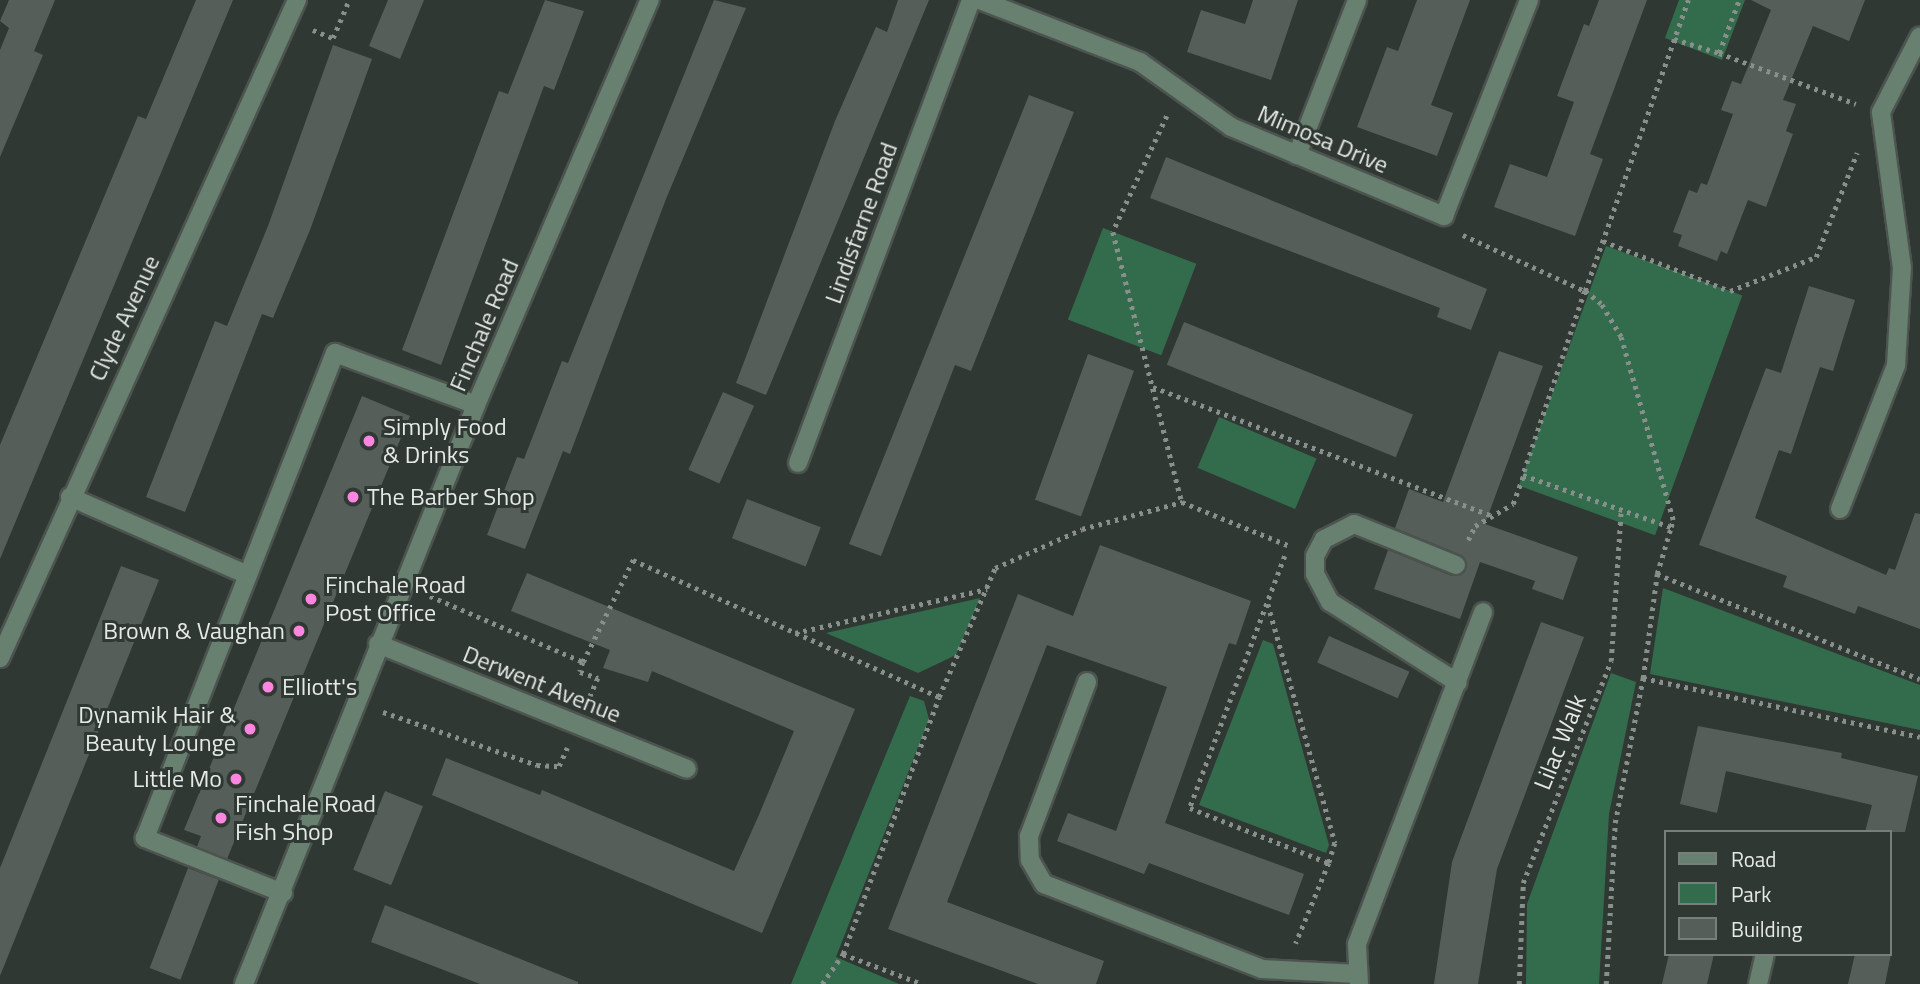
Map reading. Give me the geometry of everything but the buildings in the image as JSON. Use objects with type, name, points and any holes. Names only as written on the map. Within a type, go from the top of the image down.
[{"type":"street","name":"Clyde Avenue","points":[[0,658],[69,497],[297,0]]},
{"type":"street","name":"Finchale Road","points":[[244,984],[283,893],[378,645],[406,586],[476,405],[650,0]]},
{"type":"street","name":"Lindisfarne Road","points":[[798,463],[971,0]]},
{"type":"street","name":"Mimosa Drive","points":[[980,0],[1140,62],[1231,127],[1444,216]]},
{"type":"street","points":[[1297,155],[1357,0]]},
{"type":"street","points":[[1444,216],[1529,0]]},
{"type":"street","points":[[1840,509],[1896,365],[1902,268],[1881,113],[1920,36]]},
{"type":"street","points":[[283,893],[145,838],[335,353],[476,405]]},
{"type":"street","points":[[69,497],[248,575]]},
{"type":"street","points":[[1456,565],[1354,524],[1324,539],[1315,556],[1315,574],[1330,602],[1458,683]]},
{"type":"street","points":[[1087,682],[1029,836],[1030,860],[1044,884],[1262,969],[1359,979],[1357,944],[1483,612]]},
{"type":"street","name":"Derwent Avenue","points":[[378,645],[687,769]]},
{"type":"street","points":[[1758,984],[1765,956]]},
{"type":"path","points":[[288,20],[332,38],[349,0]]},
{"type":"path","points":[[1456,565],[1475,526],[1513,504],[1688,0]]},
{"type":"path","points":[[1719,53],[1739,0]]},
{"type":"path","points":[[1674,39],[1881,113]]},
{"type":"path","points":[[1179,89],[1113,232],[1182,502]]},
{"type":"path","points":[[1603,241],[1730,291],[1816,257],[1859,147]]},
{"type":"path","points":[[1444,216],[1467,239],[1585,291],[1601,304],[1621,337],[1671,527],[1657,574],[1643,678],[1615,823],[1606,984]]},
{"type":"path","points":[[1153,387],[1492,516]]},
{"type":"path","points":[[1523,475],[1671,527]]},
{"type":"path","points":[[822,984],[843,954],[939,697],[995,568],[1082,529],[1182,502],[1315,556]]},
{"type":"path","name":"Lilac Walk","points":[[1519,984],[1523,883],[1611,661],[1621,509]]},
{"type":"path","points":[[1289,546],[1190,808],[1329,863]]},
{"type":"path","points":[[406,586],[583,662],[633,560],[939,697]]},
{"type":"path","points":[[1657,574],[1920,679]]},
{"type":"path","points":[[795,632],[988,589]]},
{"type":"path","points":[[1268,603],[1335,842],[1285,970]]},
{"type":"path","points":[[1643,678],[1814,712],[1920,737]]},
{"type":"path","points":[[843,954],[922,984]]},
{"type":"green space","points":[[1679,0],[1745,0],[1722,60],[1665,38]]},
{"type":"green space","points":[[1103,228],[1196,264],[1161,355],[1068,319]]},
{"type":"green space","points":[[1606,246],[1742,296],[1655,535],[1519,486]]},
{"type":"green space","points":[[1219,417],[1317,458],[1295,509],[1198,468]]},
{"type":"green space","points":[[1663,588],[1920,685],[1920,730],[1650,674]]},
{"type":"green space","points":[[980,598],[956,655],[918,673],[826,633]]},
{"type":"green space","points":[[1263,640],[1273,644],[1329,845],[1326,853],[1199,805]]},
{"type":"green space","points":[[1611,673],[1636,682],[1609,814],[1599,984],[1526,984],[1527,904]]},
{"type":"green space","points":[[910,696],[924,701],[929,719],[836,957],[899,984],[791,984]]},
{"type":"place","name":"Simply Food & Drinks","points":[[369,441]]},
{"type":"place","name":"The Barber Shop","points":[[353,497]]},
{"type":"place","name":"Finchale Road Post Office","points":[[311,599]]},
{"type":"place","name":"Brown & Vaughan","points":[[299,631]]},
{"type":"place","name":"Elliott's","points":[[268,687]]},
{"type":"place","name":"Dynamik Hair & Beauty Lounge","points":[[250,729]]},
{"type":"place","name":"Little Mo","points":[[236,779]]},
{"type":"place","name":"Finchale Road Fish Shop","points":[[221,818]]}]
